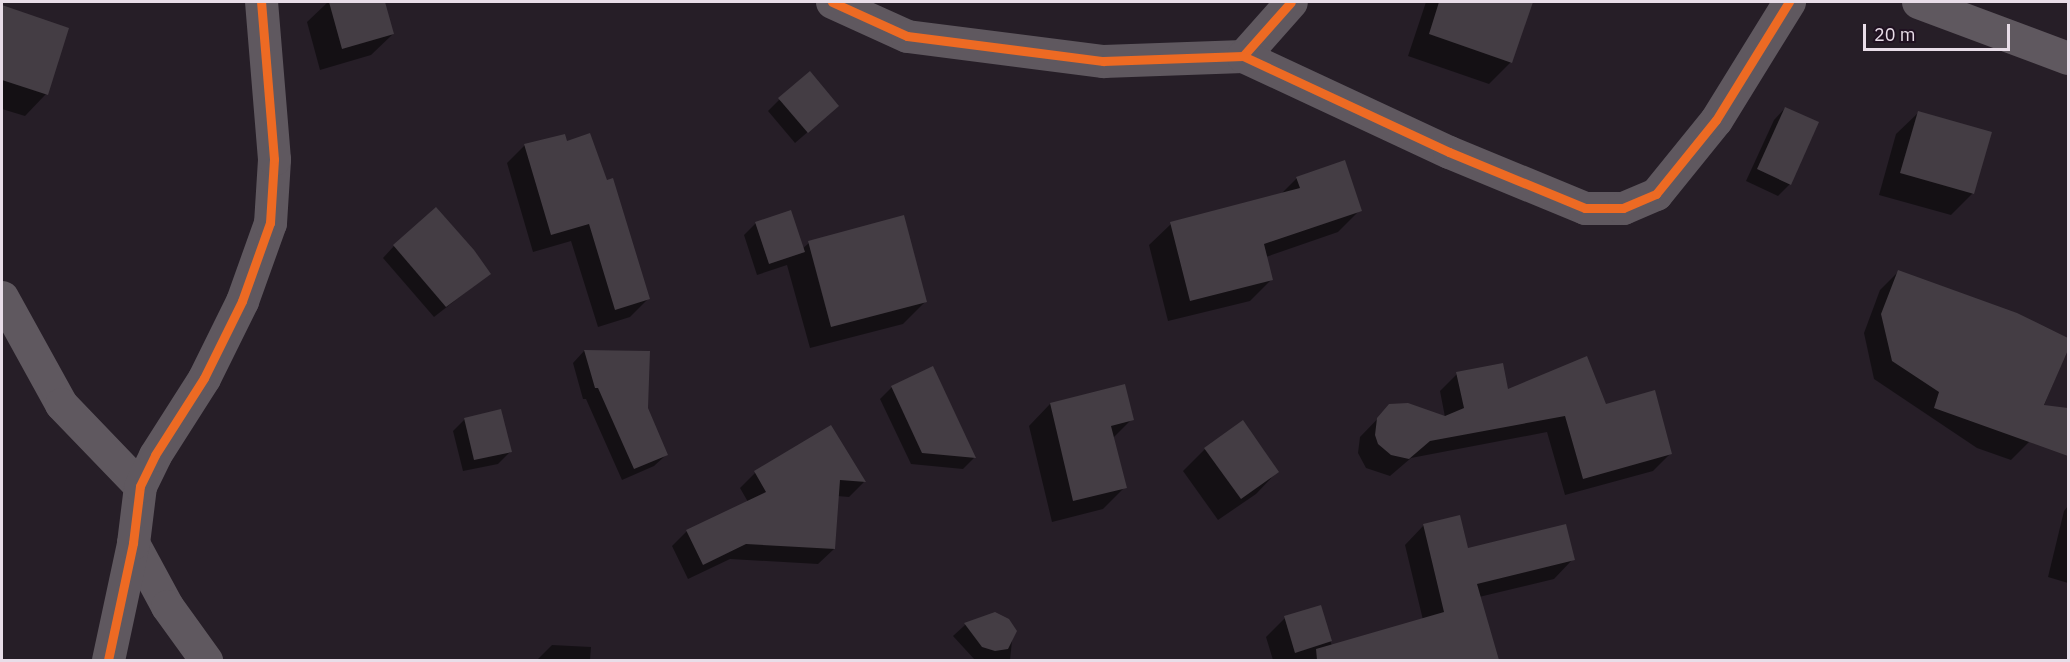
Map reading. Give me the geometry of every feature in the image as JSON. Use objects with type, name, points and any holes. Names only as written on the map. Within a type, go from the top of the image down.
[{"type":"street","points":[[108,660],[134,543],[140,486],[155,456],[204,378],[242,301],[270,223],[274,159],[261,2]]},
{"type":"street","points":[[832,2],[907,36],[958,43],[1103,61],[1243,56],[1449,152],[1585,208],[1623,208],[1656,194],[1716,120],[1789,2]]},
{"type":"street","points":[[1243,56],[1291,2]]},
{"type":"street","points":[[1918,2],[2068,58]]},
{"type":"street","points":[[2,297],[61,404],[140,486]]},
{"type":"street","points":[[134,543],[167,606],[206,660]]},
{"type":"building","points":[[329,2],[385,2],[394,34],[342,49]]},
{"type":"building","points":[[1439,2],[1533,2],[1512,63],[1429,34]]},
{"type":"building","points":[[2,5],[69,28],[48,95],[2,80]]},
{"type":"building","points":[[810,71],[839,106],[808,133],[778,98]]},
{"type":"building","points":[[1785,107],[1819,122],[1791,185],[1757,169]]},
{"type":"building","points":[[1918,111],[1992,132],[1974,194],[1900,173]]},
{"type":"building","points":[[590,133],[607,180],[613,178],[650,299],[615,310],[589,224],[551,235],[524,144],[565,134],[567,141]]},
{"type":"building","points":[[1345,160],[1362,211],[1264,244],[1273,280],[1190,301],[1170,222],[1300,188],[1296,177]]},
{"type":"building","points":[[436,207],[474,250],[491,274],[446,307],[393,245]]},
{"type":"building","points":[[791,210],[805,252],[769,264],[755,222]]},
{"type":"building","points":[[904,215],[927,302],[831,327],[808,241]]},
{"type":"building","points":[[1898,270],[2017,313],[2068,338],[2068,350],[2044,405],[2068,408],[2068,456],[1934,408],[1939,392],[1892,361],[1881,314]]},
{"type":"building","points":[[584,350],[650,351],[648,408],[668,455],[634,469],[598,388],[595,388]]},
{"type":"building","points":[[1587,356],[1606,404],[1655,390],[1672,454],[1583,479],[1565,416],[1430,441],[1409,459],[1391,455],[1378,444],[1375,435],[1377,418],[1389,404],[1408,403],[1445,416],[1464,408],[1456,372],[1503,363],[1508,389]]},
{"type":"building","points":[[933,366],[976,458],[922,453],[891,386]]},
{"type":"building","points":[[1125,384],[1134,420],[1111,426],[1127,488],[1073,501],[1050,403]]},
{"type":"building","points":[[501,409],[512,452],[474,460],[464,418]]},
{"type":"building","points":[[1243,420],[1279,472],[1241,499],[1204,448]]},
{"type":"building","points":[[831,425],[866,482],[840,480],[835,549],[746,544],[703,565],[686,530],[766,492],[754,471]]},
{"type":"building","points":[[1460,515],[1468,548],[1566,524],[1575,560],[1477,584],[1499,660],[1317,660],[1316,649],[1444,612],[1423,524]]},
{"type":"building","points":[[1321,605],[1332,641],[1295,653],[1284,616]]},
{"type":"building","points":[[995,612],[1009,619],[1017,631],[1008,649],[995,651],[982,647],[964,623]]},
{"type":"cycle path","points":[[108,660],[133,543],[140,486],[155,455],[204,378],[242,301],[270,223],[274,159],[261,2]]},
{"type":"cycle path","points":[[832,2],[907,36],[1103,61],[1243,56],[1291,2]]},
{"type":"cycle path","points":[[1243,56],[1449,152],[1585,208],[1623,208],[1656,194],[1716,120],[1789,2]]}]
